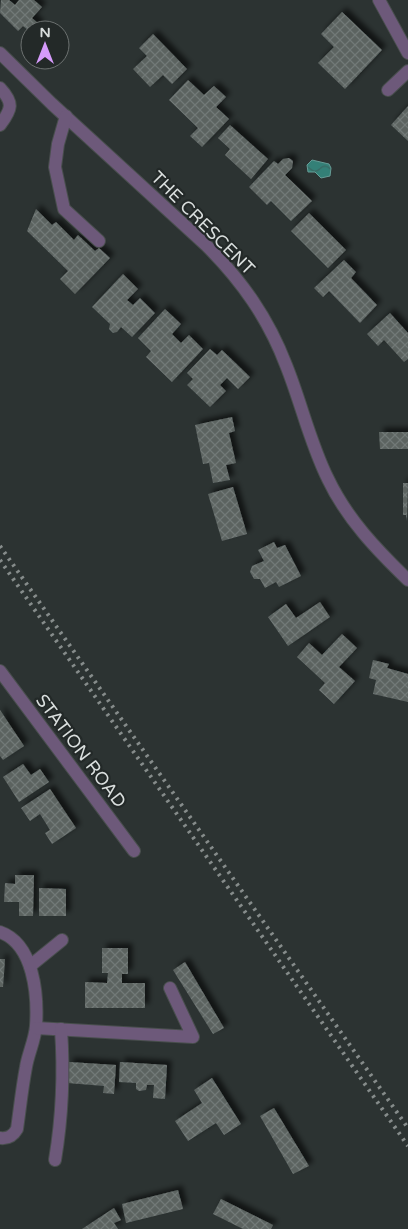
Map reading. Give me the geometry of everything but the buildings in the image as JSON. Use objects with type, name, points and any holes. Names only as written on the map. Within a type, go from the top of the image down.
[{"type":"street","points":[[379,0],[408,53]]},
{"type":"street","name":"THE CRESCENT","points":[[0,53],[206,245],[251,296],[269,327],[287,366],[316,452],[328,480],[363,534],[408,580]]},
{"type":"street","points":[[388,90],[408,71]]},
{"type":"street","points":[[0,88],[7,95],[10,102],[10,110],[0,125]]},
{"type":"street","points":[[66,116],[58,144],[55,167],[64,209],[99,241]]},
{"type":"street","name":"STATION ROAD","points":[[0,671],[134,851]]},
{"type":"street","points":[[0,932],[9,935],[19,945],[28,960],[35,993],[36,1028],[26,1066],[17,1129],[13,1135],[0,1138]]},
{"type":"street","points":[[30,966],[62,940]]},
{"type":"street","points":[[36,1028],[193,1037],[170,988]]},
{"type":"street","points":[[55,1160],[62,1075],[61,1029]]},
{"type":"water","points":[[312,160],[329,164],[331,168],[330,176],[321,178],[315,172],[308,172],[307,165]]},
{"type":"railway","points":[[0,546],[408,1128]]},
{"type":"railway","points":[[0,560],[408,1146]]}]
